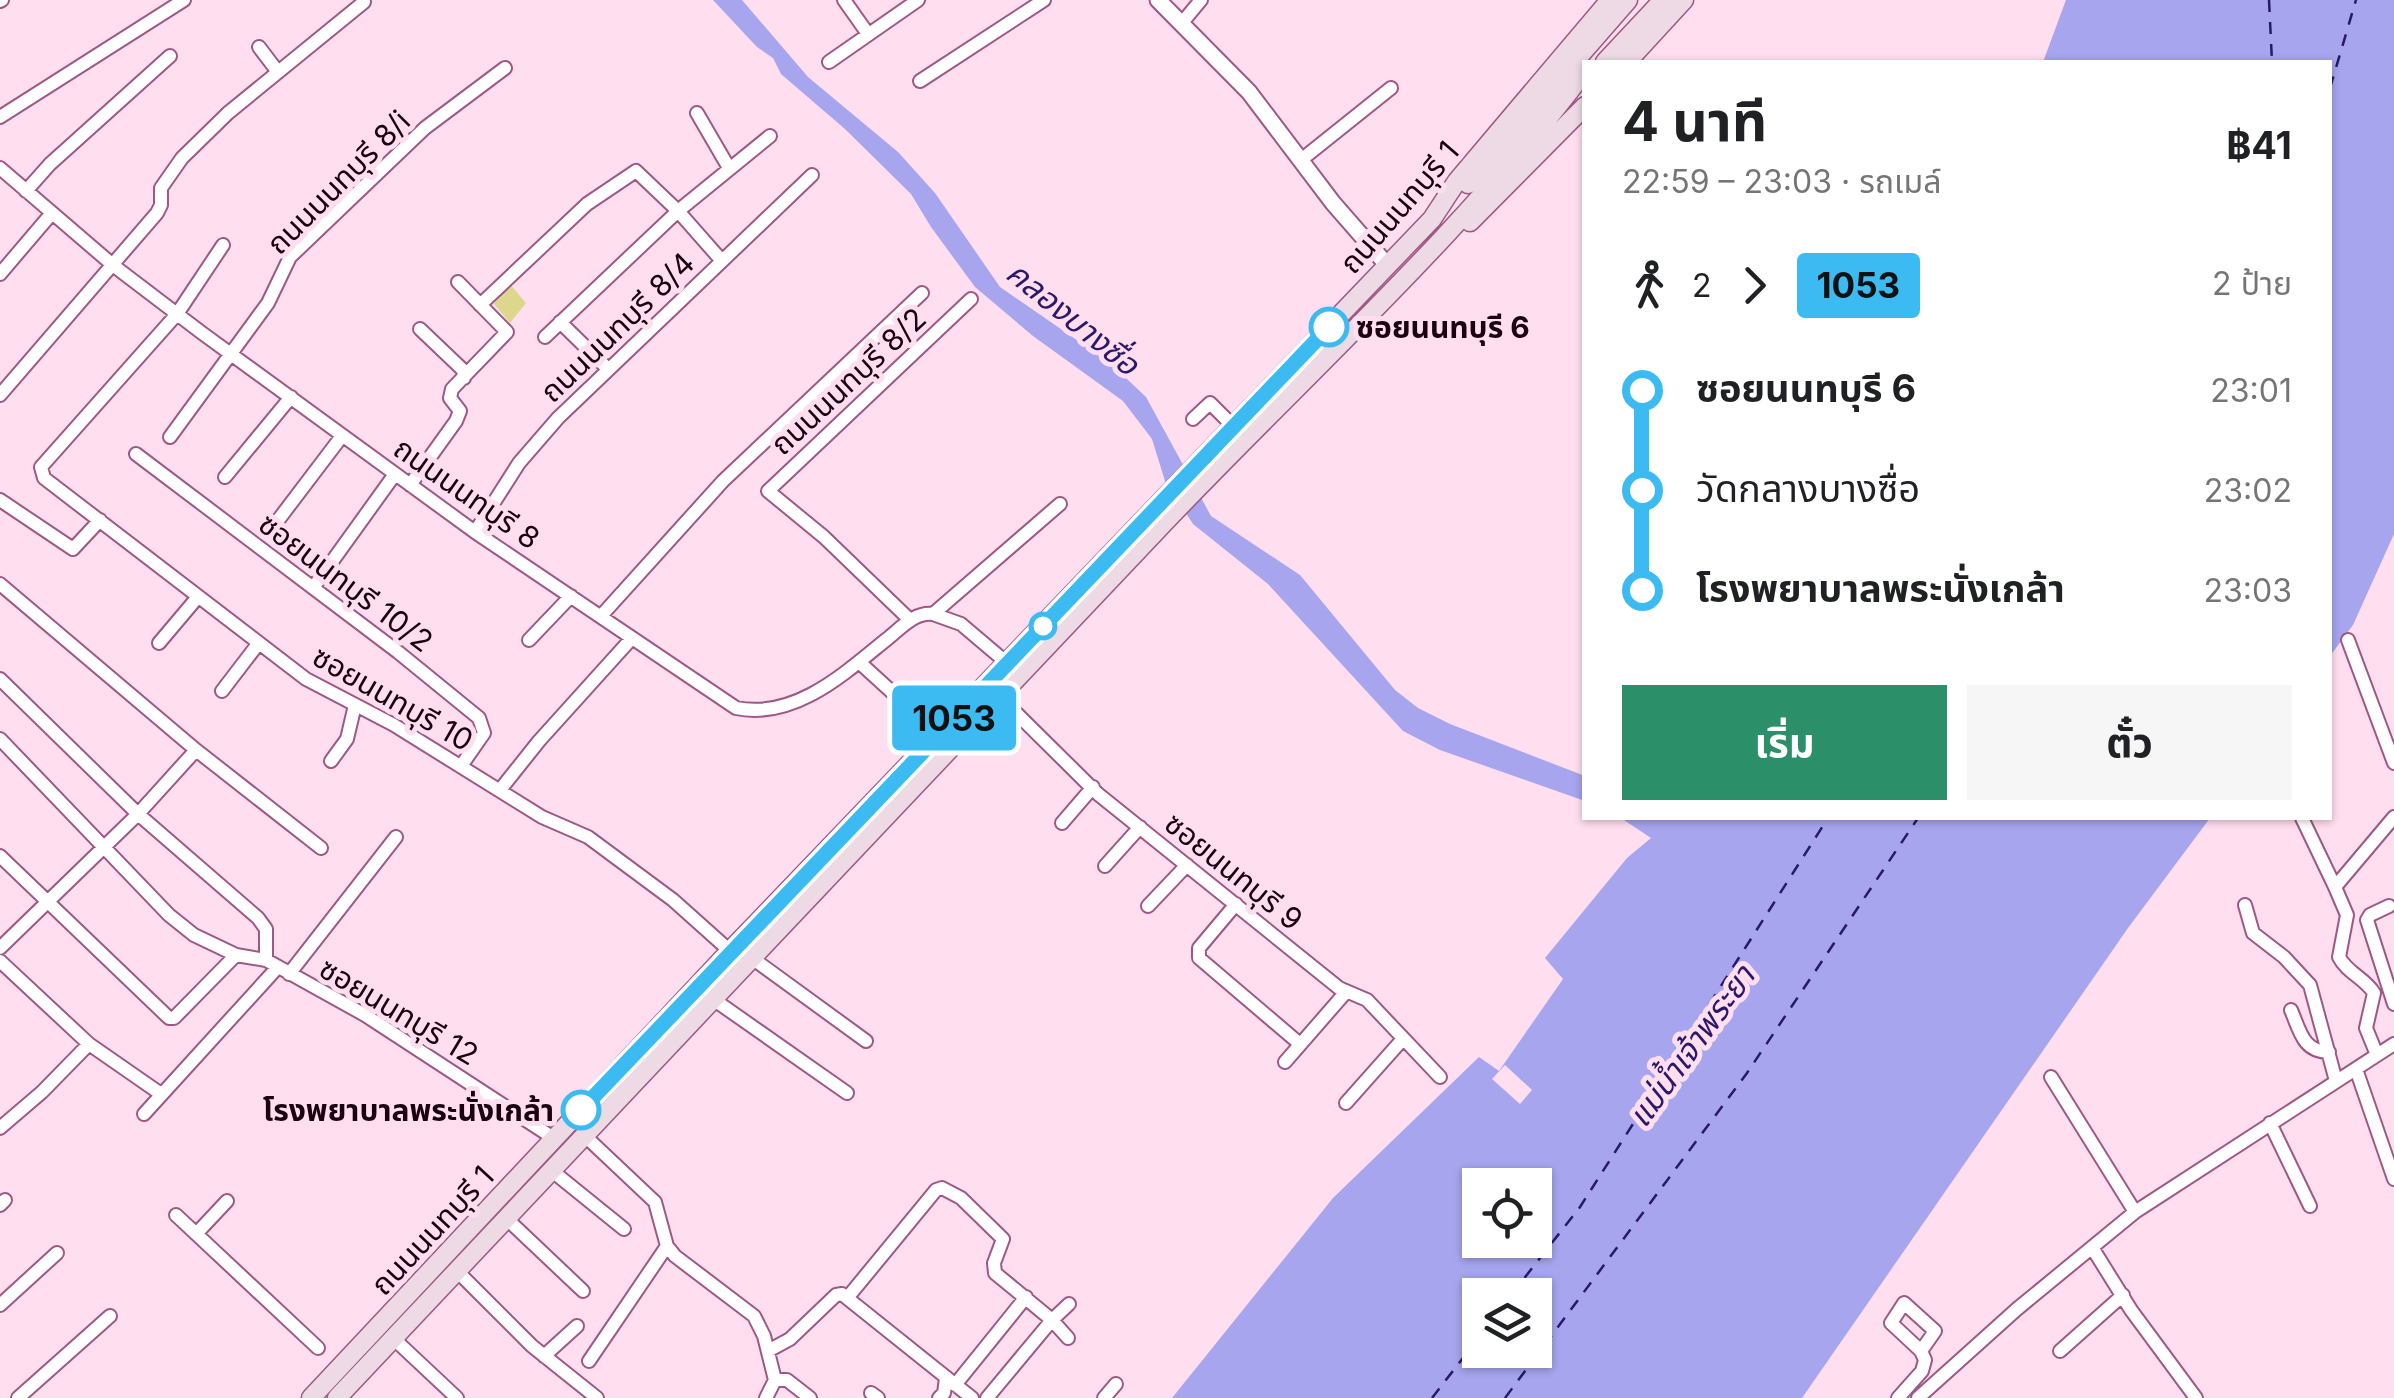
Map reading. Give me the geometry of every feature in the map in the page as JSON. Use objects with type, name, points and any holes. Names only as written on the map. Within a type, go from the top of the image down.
[{"type":"main road","name":"ถนนนนทบุรี 1","points":[[1208,466],[1234,427],[1432,220],[1457,182],[1610,0]]},
{"type":"main road","points":[[1589,60],[1628,0]]},
{"type":"main road","points":[[1593,60],[1644,0]]},
{"type":"main road","points":[[1606,60],[1663,0]]},
{"type":"main road","points":[[1629,60],[1684,0]]},
{"type":"main road","name":"ถนนนนทบุรี 1","points":[[311,1398],[730,951],[1007,663],[1410,276],[1566,96],[1580,73]]},
{"type":"main road","points":[[1432,220],[1580,73]]},
{"type":"main road","points":[[1410,276],[1496,200],[1582,109]]},
{"type":"main road","name":"ถนนนนทบุรี 1","points":[[337,1398],[1000,697],[1160,516]]},
{"type":"street","points":[[0,117],[184,0]]},
{"type":"street","points":[[844,0],[868,34]]},
{"type":"street","points":[[829,62],[918,0]]},
{"type":"street","points":[[920,81],[1044,0]]},
{"type":"street","points":[[1158,0],[1249,92],[1333,204],[1388,266]]},
{"type":"street","points":[[1181,24],[1201,0]]},
{"type":"street","points":[[0,395],[158,213],[160,188],[166,176],[228,114],[364,2]]},
{"type":"street","points":[[259,48],[278,72]]},
{"type":"street","points":[[26,191],[65,150],[170,56]]},
{"type":"street","name":"ถนนนนทบุรี 8/i","points":[[170,437],[268,302],[290,256],[424,128],[504,68]]},
{"type":"street","points":[[1302,160],[1391,88]]},
{"type":"street","points":[[698,113],[730,168]]},
{"type":"street","points":[[545,338],[678,211],[770,136]]},
{"type":"street","name":"ถนนนนทบุรี 8","points":[[0,168],[114,266],[394,474],[721,700],[747,710],[766,710],[824,689],[910,620],[927,612],[933,614],[1060,504]]},
{"type":"street","points":[[480,305],[588,204],[636,170],[722,261]]},
{"type":"street","name":"ถนนนนทบุรี 8/4","points":[[475,532],[519,464],[558,418],[812,175]]},
{"type":"street","points":[[0,274],[52,213]]},
{"type":"street","points":[[178,314],[223,245]]},
{"type":"street","points":[[410,485],[456,421],[460,411],[450,393],[507,332],[458,282]]},
{"type":"street","points":[[601,616],[723,481],[922,292]]},
{"type":"street","name":"ถนนนนทบุรี 8/2","points":[[910,620],[824,537],[768,491],[971,300]]},
{"type":"street","name":"ซอยนนทบุรี 10","points":[[178,314],[41,467],[41,474],[197,598],[317,686],[462,766],[542,817],[588,837],[674,900],[730,951]]},
{"type":"street","points":[[560,322],[608,369]]},
{"type":"street","points":[[420,330],[463,370],[464,378]]},
{"type":"street","points":[[225,477],[291,396]]},
{"type":"street","points":[[1193,419],[1210,402],[1234,427]]},
{"type":"street","points":[[279,518],[342,436]]},
{"type":"street","name":"ซอยนนทบุรี 10/2","points":[[136,454],[481,719],[484,733],[462,766]]},
{"type":"street","points":[[313,588],[394,474]]},
{"type":"street","points":[[0,500],[74,549],[100,520]]},
{"type":"street","points":[[0,584],[196,750],[321,848]]},
{"type":"street","points":[[529,640],[571,596]]},
{"type":"street","points":[[159,643],[197,598]]},
{"type":"street","points":[[933,614],[961,624],[1007,663]]},
{"type":"street","points":[[500,790],[632,638]]},
{"type":"street","points":[[2348,640],[2394,764]]},
{"type":"street","points":[[222,691],[258,644]]},
{"type":"street","points":[[858,662],[938,734]]},
{"type":"street","points":[[0,680],[138,814],[263,924],[277,968]]},
{"type":"street","name":"ซอยนนทบุรี 9","points":[[1000,697],[1140,828],[1346,992],[1366,1000],[1440,1077]]},
{"type":"street","points":[[331,761],[347,739],[355,705]]},
{"type":"street","points":[[0,739],[194,935],[236,955],[277,968]]},
{"type":"street","points":[[0,948],[138,814],[196,750]]},
{"type":"street","points":[[1062,822],[1093,787]]},
{"type":"street","points":[[2336,887],[2394,817]]},
{"type":"street","points":[[2303,820],[2347,915],[2339,958],[2374,993],[2366,1028],[2376,1055]]},
{"type":"street","points":[[1105,866],[1140,828]]},
{"type":"street","points":[[144,1114],[396,837]]},
{"type":"street","points":[[0,856],[169,1018],[174,1018],[236,955]]},
{"type":"street","points":[[1148,906],[1187,865]]},
{"type":"street","points":[[1236,904],[1199,948],[1199,958],[1300,1044]]},
{"type":"street","points":[[2245,905],[2253,933],[2284,957],[2310,986],[2336,1081]]},
{"type":"street","points":[[2389,906],[2370,916],[2368,926],[2394,1004]]},
{"type":"street","points":[[752,958],[866,1041]]},
{"type":"street","points":[[0,962],[89,1044],[161,1094]]},
{"type":"street","name":"ซอยนนทบุรี 12","points":[[277,968],[419,1048],[554,1139]]},
{"type":"street","points":[[1285,1062],[1346,992]]},
{"type":"street","points":[[713,998],[848,1093]]},
{"type":"street","points":[[2291,1010],[2306,1044],[2312,1050],[2329,1052]]},
{"type":"street","points":[[1346,1103],[1402,1040]]},
{"type":"street","points":[[0,1128],[89,1044]]},
{"type":"street","points":[[1918,1398],[2017,1309],[2135,1212],[2394,1044]]},
{"type":"street","points":[[2356,1068],[2394,1179]]},
{"type":"street","points":[[2050,1076],[2135,1212]]},
{"type":"street","points":[[2270,1123],[2310,1206]]},
{"type":"street","points":[[584,1135],[655,1202],[668,1246],[675,1256],[754,1316],[775,1380],[766,1398]]},
{"type":"street","points":[[551,1170],[624,1230]]},
{"type":"street","points":[[848,1297],[936,1190],[942,1188],[961,1198],[1000,1234],[1003,1239],[994,1263],[995,1274],[1026,1296],[1068,1338]]},
{"type":"street","points":[[196,1234],[228,1201]]},
{"type":"street","points":[[176,1215],[318,1348]]},
{"type":"street","points":[[506,1218],[584,1290]]},
{"type":"street","points":[[590,1361],[668,1246]]},
{"type":"street","points":[[2093,1249],[2196,1398]]},
{"type":"street","points":[[0,1306],[57,1253]]},
{"type":"street","points":[[457,1271],[544,1356],[597,1398]]},
{"type":"street","points":[[768,1352],[790,1338],[836,1295],[848,1297],[972,1398]]},
{"type":"street","points":[[2060,1351],[2123,1295]]},
{"type":"street","points":[[940,1398],[1026,1296]]},
{"type":"street","points":[[987,1398],[1069,1304]]},
{"type":"street","points":[[18,1398],[110,1316]]},
{"type":"street","points":[[544,1356],[577,1326]]},
{"type":"street","points":[[393,1338],[457,1398]]},
{"type":"street","points":[[1898,1398],[1922,1371],[1925,1360],[1921,1351]]},
{"type":"street","points":[[775,1380],[787,1380],[810,1398]]},
{"type":"street","points":[[1104,1398],[1116,1384]]},
{"type":"shaded area","points":[[510,284],[526,303],[510,323],[494,304]]},
{"type":"water","points":[[713,0],[742,0],[808,77],[898,152],[935,193],[1000,287],[1110,363],[1146,397],[1211,516],[1300,575],[1395,690],[1418,708],[1450,724],[1582,775],[1582,800],[1440,750],[1403,731],[1268,584],[1193,524],[1165,481],[1152,439],[1123,401],[1033,336],[975,287],[911,194],[781,74],[773,58],[757,47]]},
{"type":"water","points":[[2066,0],[2394,0],[2394,534],[2353,625],[2332,653],[2332,60],[2044,60]]},
{"type":"water","name":"แม่น้ำเจ้าพระยา","points":[[1624,820],[2209,820],[2128,928],[1802,1398],[1172,1398],[1333,1198],[1479,1057],[1499,1071],[1563,979],[1545,958],[1627,858],[1651,838]]},
{"type":"pier","points":[[1505,1065],[1532,1090],[1520,1104],[1492,1079]]},
{"type":"ferry route","points":[[2269,0],[2272,60]]},
{"type":"ferry route","points":[[2332,81],[2356,0]]},
{"type":"ferry route","points":[[1524,1278],[1580,1207],[1827,820]]},
{"type":"ferry route","points":[[1505,1398],[1747,1073],[1917,820]]},
{"type":"ferry route","points":[[1432,1398],[1462,1359]]},
{"type":"bus line","name":"1053","points":[[581,1110],[1329,327]]},
{"type":"place","name":"ซอยนนทบุรี 6","points":[[1329,327]]},
{"type":"place","name":"โรงพยาบาลพระนั่งเกล้า","points":[[581,1110]]},
{"type":"water label","name":"คลองบางซื่อ","points":[[1073,318]]}]
